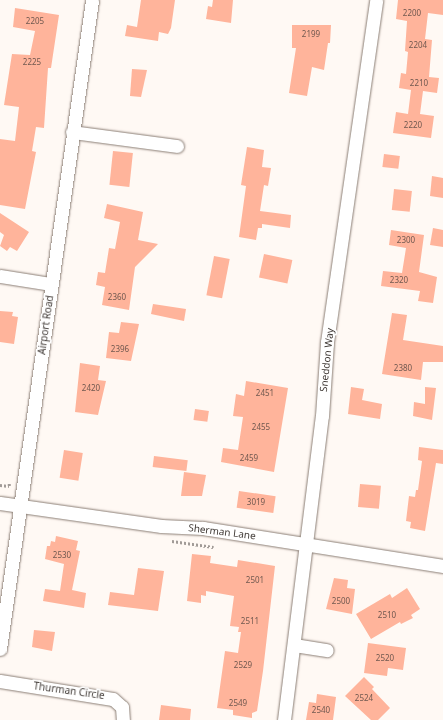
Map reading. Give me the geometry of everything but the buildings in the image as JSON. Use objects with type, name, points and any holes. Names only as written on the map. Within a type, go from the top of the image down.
[{"type":"street","name":"Airport Road","points":[[0,649],[72,132],[92,0]]},
{"type":"street","name":"Sneddon Way","points":[[284,720],[306,546],[305,536],[322,416],[327,342],[376,0]]},
{"type":"street","points":[[72,132],[176,146]]},
{"type":"street","points":[[0,276],[51,284]]},
{"type":"street","name":"Sherman Lane","points":[[0,503],[161,526],[203,528],[306,546],[443,566]]},
{"type":"street","points":[[294,645],[327,650]]},
{"type":"street","name":"Thurman Circle","points":[[0,681],[113,698],[122,707],[123,720]]}]
